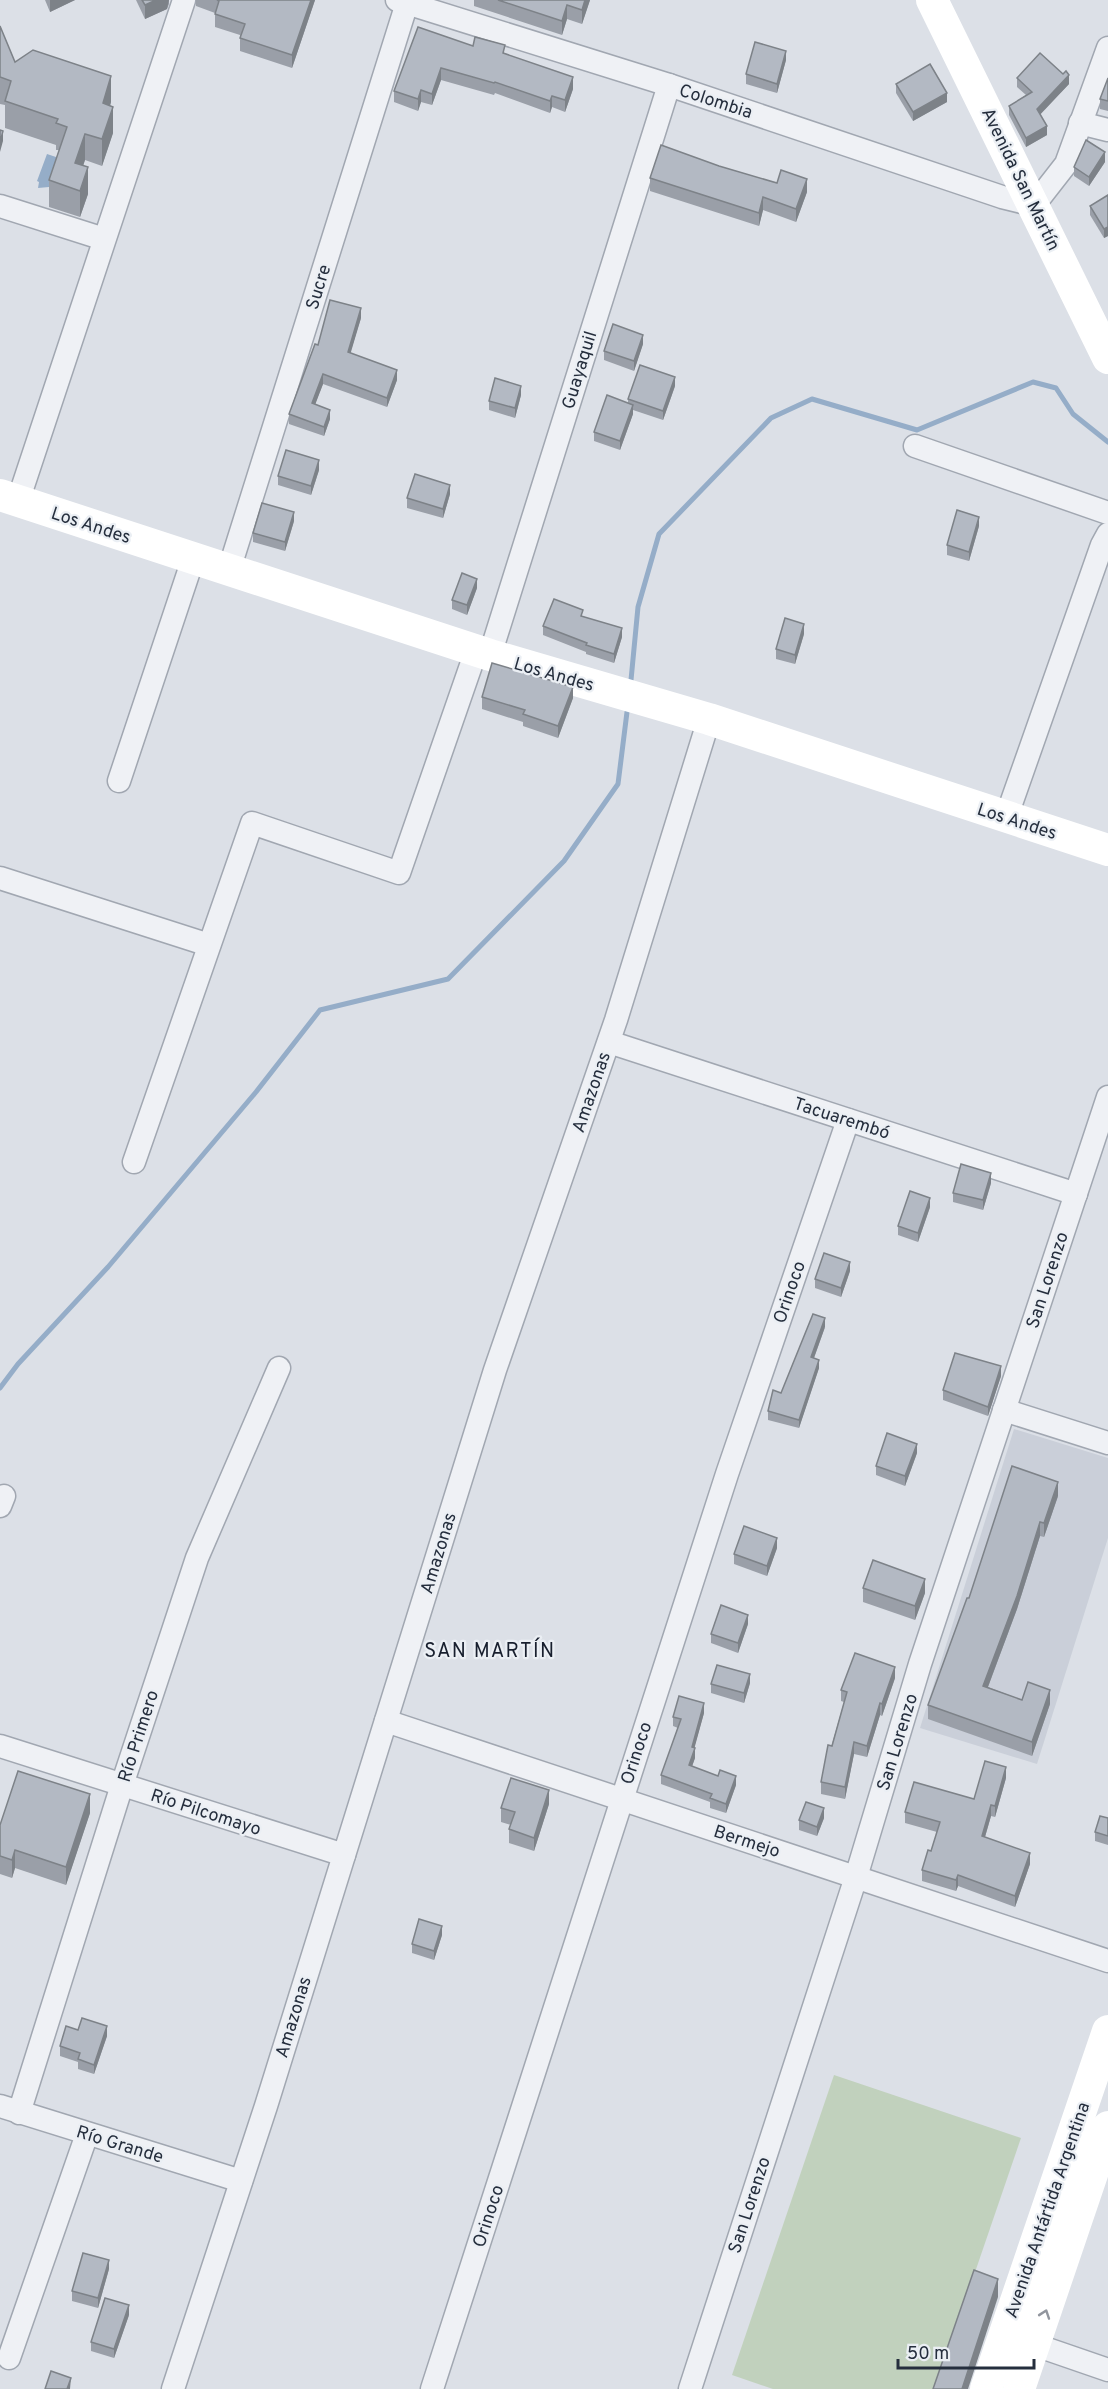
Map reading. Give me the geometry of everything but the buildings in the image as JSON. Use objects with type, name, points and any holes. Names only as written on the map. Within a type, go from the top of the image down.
[{"type":"main road","name":"Avenida San Martín","points":[[932,0],[1108,358]]},
{"type":"main road","name":"Los Andes","points":[[9,498],[483,653],[709,719],[1108,850]]},
{"type":"main road","name":"Avenida Antártida Argentina","points":[[986,2389],[1108,2031]]},
{"type":"main road","name":"Avenida Antártida Argentina","points":[[1019,2389],[1108,2127]]},
{"type":"street","points":[[9,498],[104,239],[184,0]]},
{"type":"street","name":"Colombia","points":[[402,2],[669,85],[1002,197],[1034,205]]},
{"type":"street","name":"Sucre","points":[[229,570],[402,2]]},
{"type":"street","points":[[1034,205],[1066,164],[1108,48]]},
{"type":"street","name":"Guayaquil","points":[[209,945],[252,823],[399,873],[483,653],[669,85]]},
{"type":"street","points":[[1080,123],[1108,130]]},
{"type":"street","points":[[0,206],[104,239]]},
{"type":"street","points":[[915,446],[1108,513]]},
{"type":"street","points":[[1006,818],[1098,556],[1108,534]]},
{"type":"street","points":[[119,781],[193,559]]},
{"type":"street","name":"Amazonas","points":[[173,2389],[241,2181],[495,1370],[609,1042],[709,719]]},
{"type":"street","points":[[0,878],[209,945],[134,1162]]},
{"type":"street","name":"Tacuarembó","points":[[609,1042],[1076,1194]]},
{"type":"street","name":"San Lorenzo","points":[[690,2389],[856,1877],[920,1664],[1108,1097]]},
{"type":"street","name":"Orinoco","points":[[432,2389],[727,1474],[848,1120]]},
{"type":"street","name":"Río Primero","points":[[9,2109],[122,1785],[197,1558],[279,1368]]},
{"type":"street","points":[[1004,1410],[1108,1443]]},
{"type":"street","name":"Bermejo","points":[[386,1721],[1108,1961]]},
{"type":"street","name":"Río Pilcomayo","points":[[0,1746],[344,1855]]},
{"type":"street","name":"Río Grande","points":[[9,2109],[241,2181]]},
{"type":"street","points":[[9,2358],[87,2134]]},
{"type":"street","points":[[1004,2335],[1108,2370]]},
{"type":"shaded area","points":[[1014,1429],[1108,1458],[1108,1538],[1037,1764],[920,1728]]},
{"type":"green space","points":[[834,2075],[1021,2138],[935,2389],[773,2389],[732,2375]]},
{"type":"water","points":[[47,154],[62,159],[49,187],[38,188],[39,182],[37,181]]},
{"type":"waterway","points":[[631,680],[638,607],[659,534],[771,418],[812,399],[917,430],[1033,382],[1056,388],[1073,414],[1108,442]]},
{"type":"waterway","points":[[0,1388],[18,1364],[108,1267],[256,1092],[320,1010],[448,979],[564,861],[618,784],[627,712]]},
{"type":"district","name":"SAN MARTÍN","points":[[490,1650]]}]
